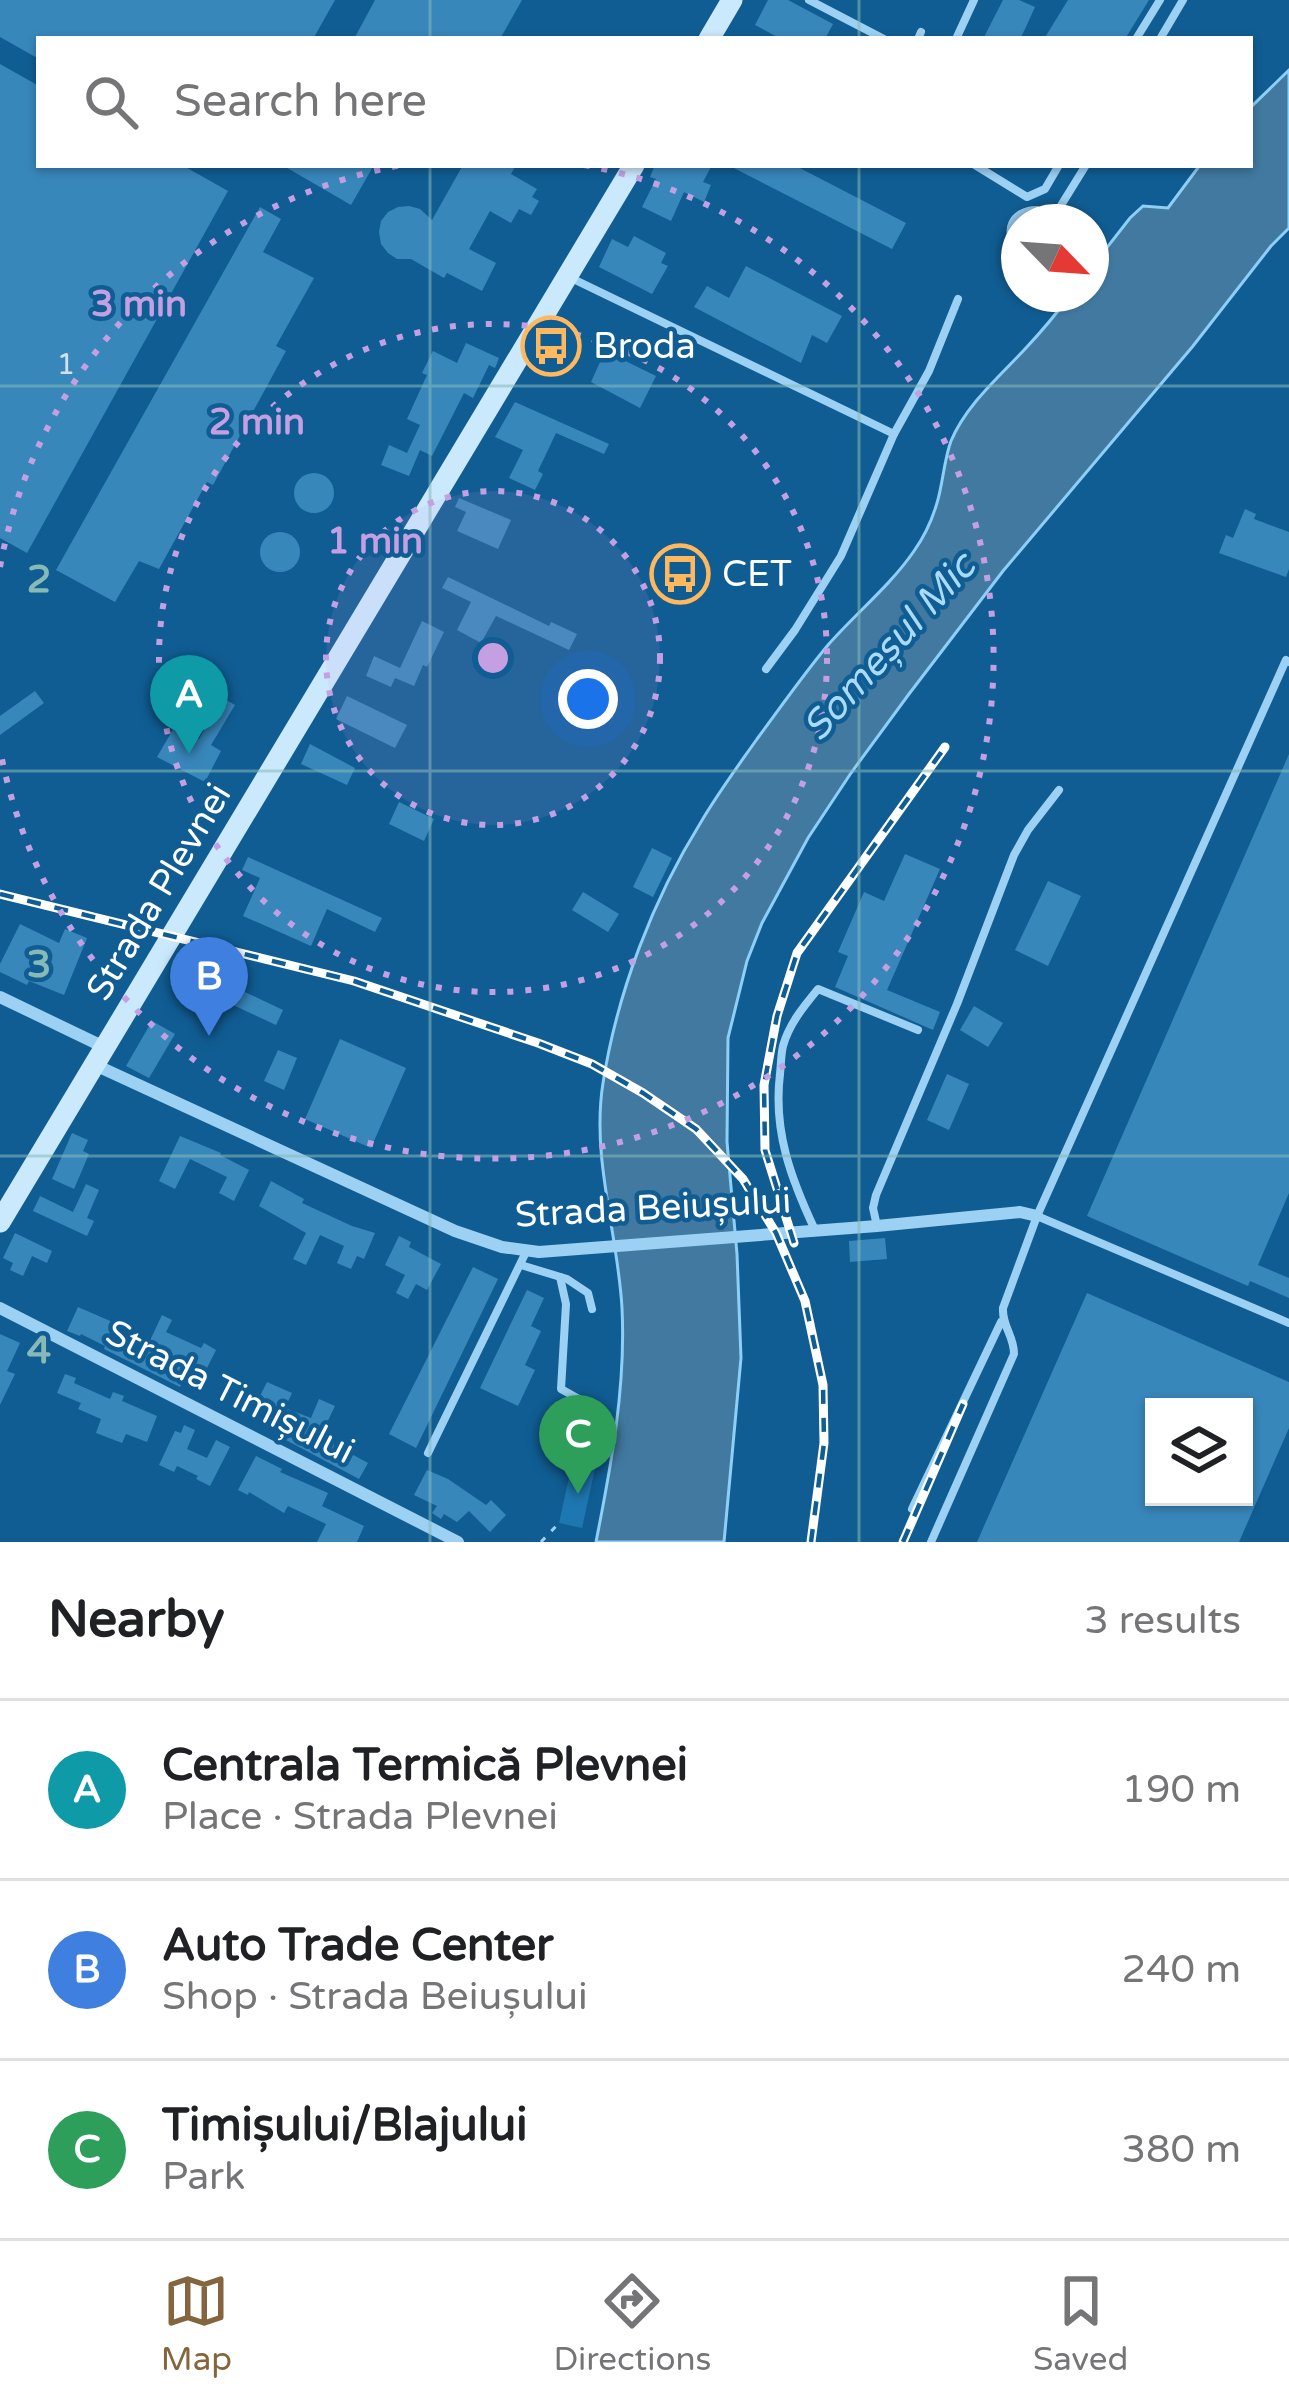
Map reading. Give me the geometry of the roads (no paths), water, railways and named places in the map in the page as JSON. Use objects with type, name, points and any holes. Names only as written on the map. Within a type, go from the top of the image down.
[{"type":"main road","points":[[711,36],[732,0]]},
{"type":"main road","name":"Strada Plevnei","points":[[0,1222],[632,168]]},
{"type":"street","name":"Strada Beiușului","points":[[0,997],[99,1056],[454,1231],[502,1247],[533,1251],[1000,1213],[1037,1216]]},
{"type":"street","name":"Strada Timișului","points":[[0,1308],[458,1542]]},
{"type":"street","points":[[425,1542],[433,1528]]},
{"type":"lane","points":[[809,0],[878,36]]},
{"type":"lane","points":[[957,36],[974,0]]},
{"type":"lane","points":[[1138,36],[1160,0]]},
{"type":"lane","points":[[1162,36],[1183,0]]},
{"type":"lane","points":[[980,168],[1027,196],[1045,189],[1057,168]]},
{"type":"lane","points":[[1062,204],[1084,168]]},
{"type":"lane","points":[[568,276],[894,434]]},
{"type":"lane","points":[[766,669],[841,556],[958,299]]},
{"type":"lane","points":[[912,1509],[1002,1321],[1037,1216],[1288,658]]},
{"type":"lane","points":[[877,1226],[875,1195],[957,1004],[1014,855],[1059,790]]},
{"type":"lane","points":[[815,1230],[794,1185],[780,1135],[783,1046],[798,1014],[818,989],[918,1030]]},
{"type":"lane","points":[[1037,1216],[1289,1323]]},
{"type":"lane","points":[[428,1453],[521,1265],[533,1251]]},
{"type":"lane","points":[[521,1265],[560,1277],[589,1293],[592,1309]]},
{"type":"lane","points":[[560,1277],[566,1304],[561,1389],[586,1403],[585,1433]]},
{"type":"lane","points":[[931,1542],[1014,1354],[1014,1342],[1002,1321]]},
{"type":"water","name":"Someșul Mic","points":[[1289,70],[1289,228],[1003,571],[909,694],[808,838],[762,923],[747,961],[728,1038],[727,1142],[741,1358],[724,1542],[596,1542],[616,1426],[623,1338],[620,1280],[600,1139],[603,1083],[628,981],[667,883],[714,801],[792,692],[918,546],[935,509],[951,441],[974,403],[1056,312],[1109,312],[1109,245],[1143,206],[1168,208],[1198,168],[1253,168],[1253,105]]},
{"type":"railway","points":[[794,1243],[765,1150],[764,1085],[777,1016],[797,953],[945,747]]},
{"type":"railway","points":[[0,894],[354,981],[538,1043],[592,1064],[696,1129],[743,1179],[776,1233],[805,1301],[823,1385],[824,1443],[811,1542]]},
{"type":"railway","points":[[903,1542],[963,1404]]},
{"type":"place","name":"Broda","points":[[551,346]]},
{"type":"place","name":"CET","points":[[680,574]]},
{"type":"place","name":"Centrala Termică Plevnei","points":[[189,754]]},
{"type":"place","name":"Auto Trade Center","points":[[209,1036]]},
{"type":"place","name":"Timișului/Blajului","points":[[578,1494]]}]
